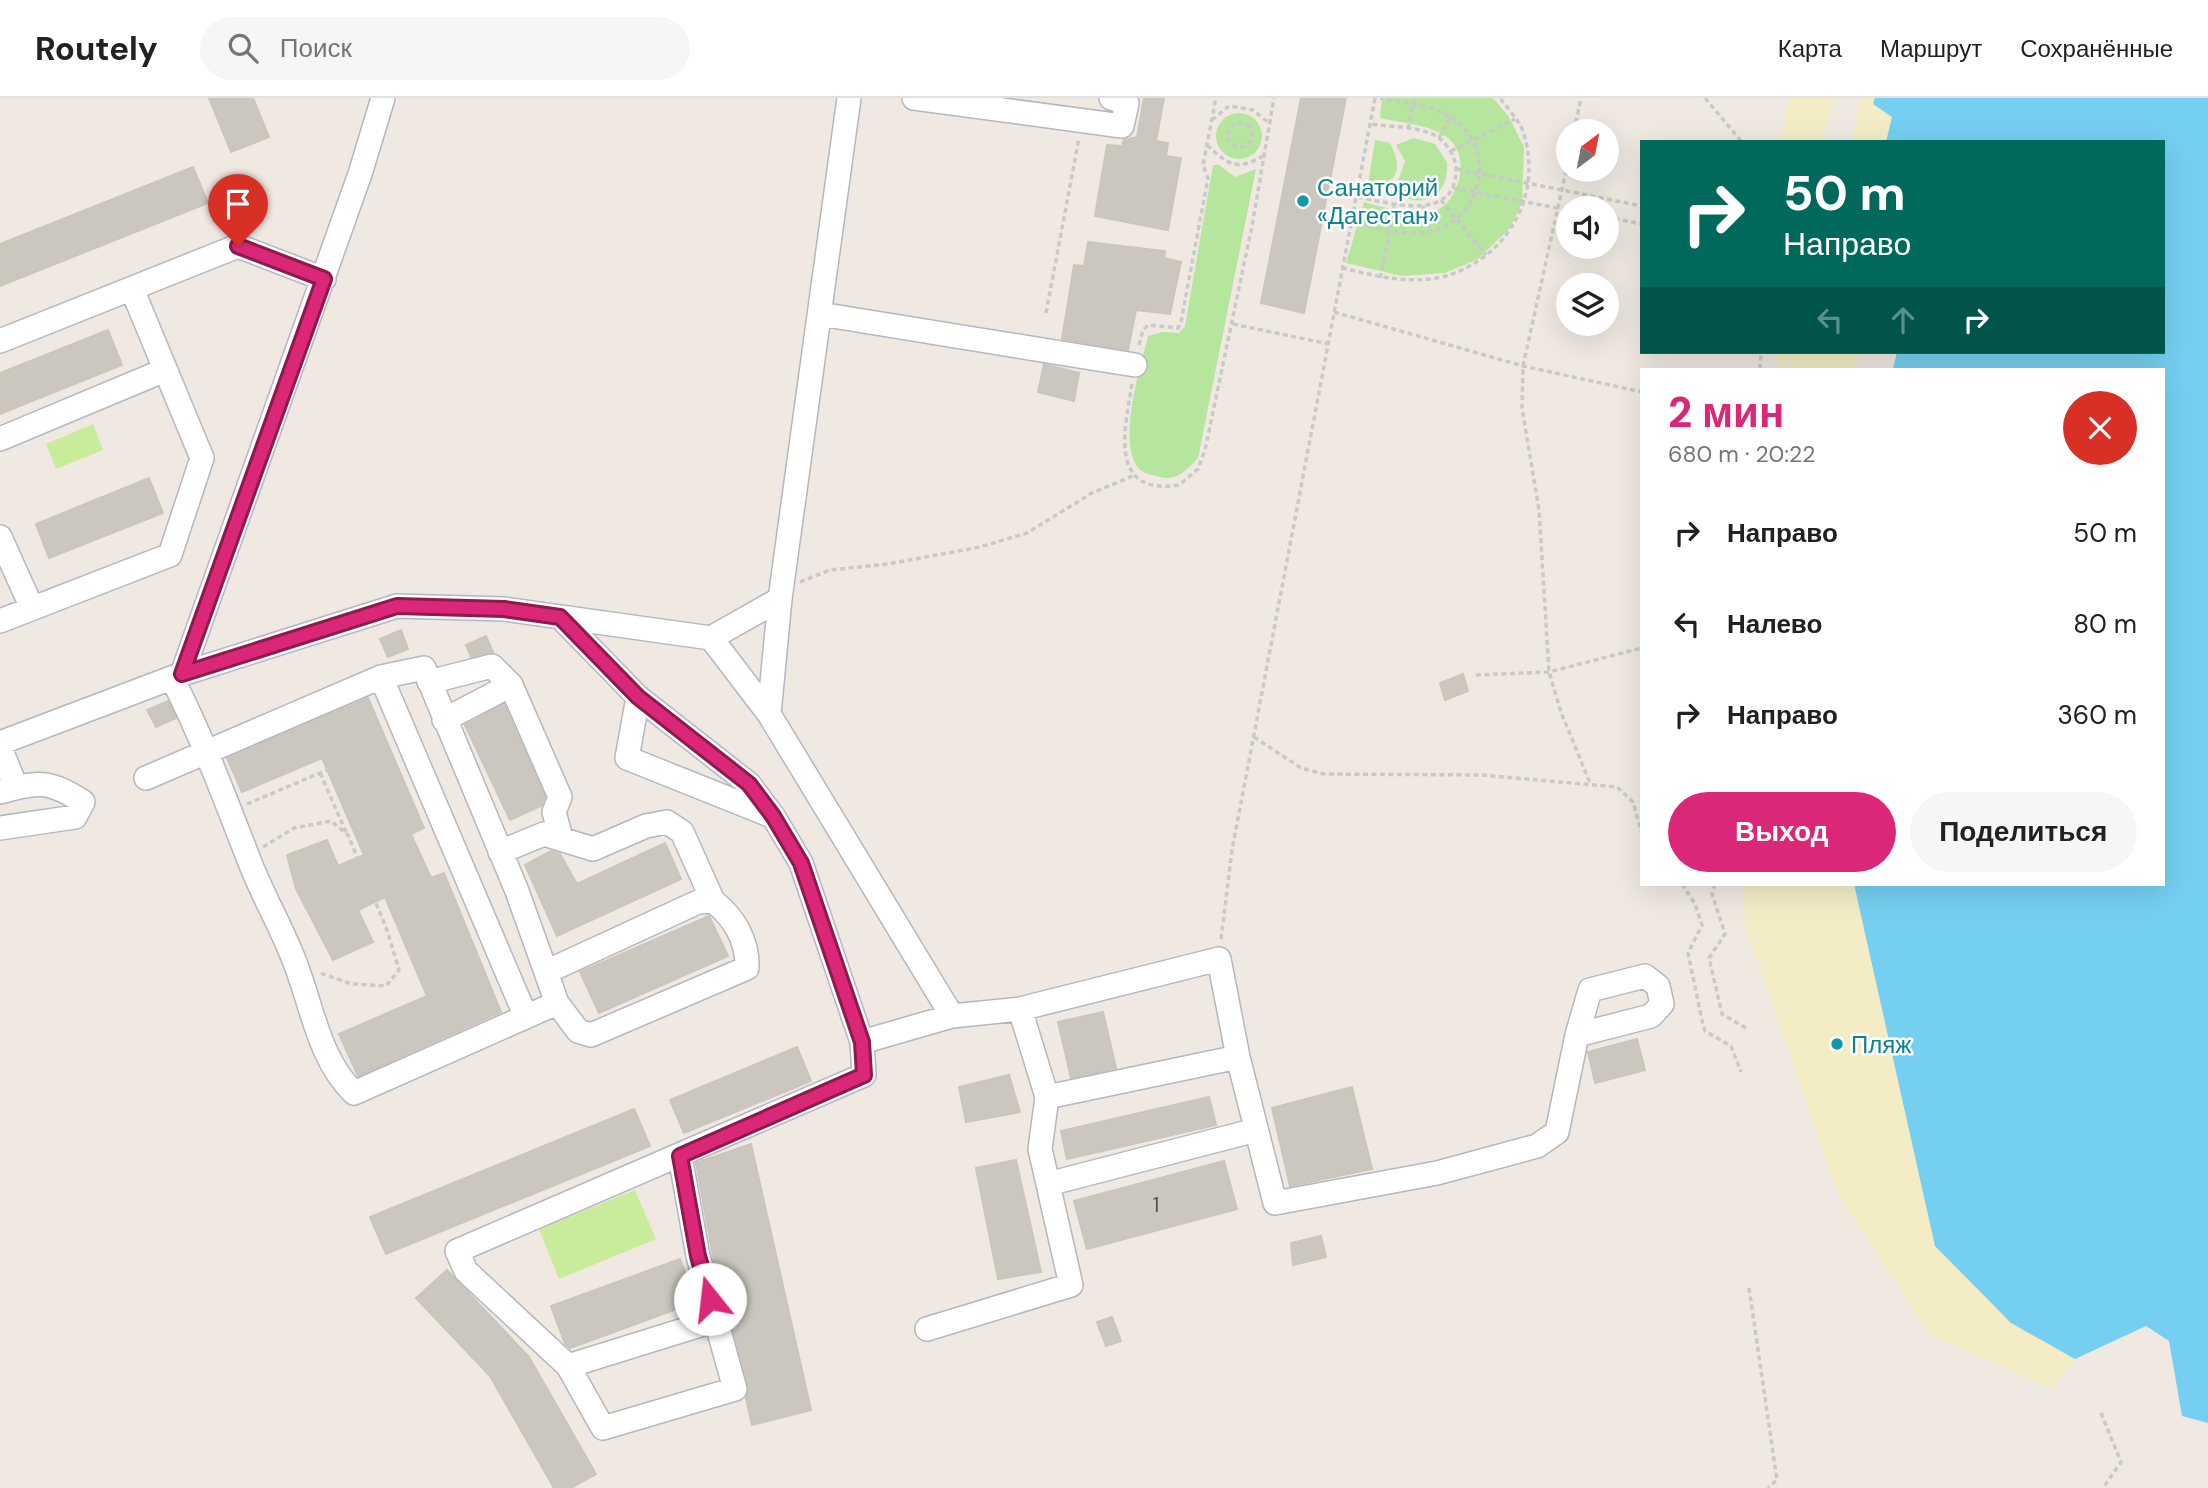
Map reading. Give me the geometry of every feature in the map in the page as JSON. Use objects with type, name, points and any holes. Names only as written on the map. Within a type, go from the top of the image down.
[{"type":"street","points":[[383,98],[324,279],[177,676],[249,861],[297,966],[320,1037],[339,1078],[354,1093],[557,1003]]},
{"type":"street","points":[[769,714],[780,599],[849,98]]},
{"type":"street","points":[[914,98],[1122,126],[1127,103],[1111,98]]},
{"type":"street","points":[[0,341],[238,246],[324,279]]},
{"type":"street","points":[[0,621],[170,555],[202,458],[132,289]]},
{"type":"street","points":[[820,313],[1135,366]]},
{"type":"street","points":[[0,439],[165,370]]},
{"type":"street","points":[[0,537],[32,608]]},
{"type":"street","points":[[0,828],[75,817],[82,802],[57,785],[26,784],[8,790],[0,745],[177,676],[397,606],[504,609],[711,638],[780,599]]},
{"type":"street","points":[[560,617],[638,697],[749,784],[773,816],[801,863],[862,1042],[864,1075],[457,1251],[466,1271],[568,1366],[603,1428],[736,1389],[698,1256],[680,1156]]},
{"type":"street","points":[[711,638],[769,714],[951,1016]]},
{"type":"street","points":[[429,682],[492,666],[511,685],[560,797],[554,812],[561,838]]},
{"type":"street","points":[[146,778],[381,677],[424,668],[500,852],[557,1003],[578,1031],[591,1035],[747,968],[747,954],[731,915],[713,901],[682,832],[667,822],[646,826],[593,849],[544,834],[500,852]]},
{"type":"street","points":[[381,677],[526,1017]]},
{"type":"street","points":[[444,720],[511,685]]},
{"type":"street","points":[[638,697],[627,758],[773,816]]},
{"type":"street","points":[[546,972],[698,902],[713,901]]},
{"type":"street","points":[[862,1042],[951,1016],[1020,1009],[1219,958],[1238,1057],[1275,1203],[1437,1173],[1537,1146],[1557,1132],[1577,1035]]},
{"type":"street","points":[[927,1329],[1071,1285],[1040,1149],[1046,1097],[1020,1009]]},
{"type":"street","points":[[1046,1097],[1238,1057]]},
{"type":"street","points":[[1048,1184],[1256,1130]]},
{"type":"street","points":[[568,1366],[716,1320]]},
{"type":"path","points":[[1216,98],[1203,165],[1208,178],[1181,322],[1178,328],[1148,325],[1143,330],[1135,366],[1123,440],[1124,459],[1135,475],[1147,483],[1179,485],[1198,469],[1205,450],[1233,324],[1274,98]]},
{"type":"path","points":[[1219,958],[1232,850],[1342,268],[1377,98],[1413,105],[1451,117],[1473,140],[1479,159],[1477,192],[1467,210],[1456,219],[1430,232],[1390,230],[1352,223]]},
{"type":"path","points":[[1408,129],[1414,98]]},
{"type":"path","points":[[1342,268],[1380,278],[1407,280],[1447,276],[1486,255],[1518,220],[1525,202],[1527,184],[1529,160],[1525,141],[1515,118],[1500,98]]},
{"type":"path","points":[[1577,119],[1581,98]]},
{"type":"path","points":[[1704,98],[1740,140]]},
{"type":"path","points":[[1212,120],[1229,106],[1253,110],[1269,123]]},
{"type":"path","points":[[1438,138],[1451,117]]},
{"type":"path","points":[[1451,151],[1515,118]]},
{"type":"path","points":[[1046,313],[1082,122]]},
{"type":"path","points":[[1242,123],[1249,127],[1252,135],[1246,146],[1238,147],[1230,143],[1228,131],[1234,125],[1242,123]]},
{"type":"path","points":[[1358,197],[1423,206],[1441,200],[1453,188],[1457,169],[1451,151],[1438,138],[1408,129],[1370,124]]},
{"type":"path","points":[[1207,145],[1226,163],[1247,165],[1265,156]]},
{"type":"path","points":[[1457,169],[1640,206]]},
{"type":"path","points":[[1561,196],[1564,182]]},
{"type":"path","points":[[1453,188],[1556,208]]},
{"type":"path","points":[[1441,200],[1486,255]]},
{"type":"path","points":[[1380,278],[1395,204]]},
{"type":"path","points":[[1423,206],[1430,232]]},
{"type":"path","points":[[1556,217],[1523,366],[1522,408],[1539,510],[1549,672],[1561,712],[1590,783]]},
{"type":"path","points":[[1619,220],[1640,224]]},
{"type":"path","points":[[1334,312],[1523,366],[1640,391]]},
{"type":"path","points":[[1233,324],[1329,344]]},
{"type":"path","points":[[780,599],[795,585],[831,570],[888,564],[980,547],[1027,533],[1092,494],[1135,475]]},
{"type":"path","points":[[1476,675],[1549,672],[1640,649]]},
{"type":"path","points":[[231,810],[408,735]]},
{"type":"path","points":[[1254,737],[1301,768],[1324,774],[1482,775],[1618,786],[1633,802],[1640,827]]},
{"type":"path","points":[[297,966],[352,984],[375,985],[386,985],[399,970],[387,930],[320,773]]},
{"type":"path","points":[[249,861],[272,839],[294,828],[331,821],[348,835]]},
{"type":"path","points":[[1683,886],[1695,904],[1702,925],[1688,953],[1703,1025],[1705,1031],[1731,1046],[1741,1072]]},
{"type":"path","points":[[1714,886],[1712,894],[1725,934],[1709,958],[1722,1014],[1746,1028]]},
{"type":"path","points":[[1749,1288],[1777,1480],[1768,1488]]},
{"type":"path","points":[[2101,1413],[2121,1462],[2103,1488]]},
{"type":"green space","points":[[1382,98],[1493,98],[1509,117],[1524,147],[1522,203],[1510,228],[1478,259],[1445,273],[1402,276],[1346,263],[1364,202],[1408,213],[1434,212],[1452,197],[1460,175],[1458,152],[1446,136],[1428,128],[1380,118]]},
{"type":"green space","points":[[1239,113],[1255,120],[1262,136],[1255,152],[1239,159],[1223,152],[1216,136],[1223,120]]},
{"type":"green space","points":[[1414,138],[1435,144],[1447,162],[1443,185],[1430,198],[1420,200],[1401,195],[1391,187],[1398,181],[1405,161],[1396,145]]},
{"type":"green space","points":[[1375,140],[1390,143],[1397,167],[1392,179],[1368,184]]},
{"type":"green space","points":[[1213,165],[1219,165],[1235,177],[1256,169],[1198,458],[1175,477],[1164,478],[1142,471],[1134,460],[1130,445],[1132,406],[1148,336],[1163,332],[1179,333],[1185,326]]},
{"type":"green space","points":[[93,424],[103,450],[56,469],[46,444]]},
{"type":"green space","points":[[635,1190],[656,1239],[559,1279],[539,1229]]},
{"type":"sand","points":[[1789,98],[1834,98],[1823,140],[1780,140]]},
{"type":"sand","points":[[1862,98],[1875,98],[1874,104],[1892,117],[1886,140],[1851,140]]},
{"type":"sand","points":[[1775,354],[1857,354],[1852,368],[1778,368]]},
{"type":"sand","name":"Пляж","points":[[1745,886],[1854,886],[1935,1246],[2011,1323],[2075,1359],[2053,1388],[1931,1336],[1838,1195],[1742,917]]},
{"type":"water","points":[[1875,98],[2208,98],[2208,1423],[2182,1416],[2169,1341],[2146,1326],[2075,1359],[2011,1323],[1935,1246],[1854,886],[2165,886],[2165,368],[1893,368],[1897,354],[2165,354],[2165,140],[1886,140],[1892,117],[1873,104]]},
{"type":"building","points":[[209,98],[253,98],[269,137],[231,152]]},
{"type":"building","points":[[1144,98],[1164,98],[1156,141],[1168,143],[1166,156],[1181,158],[1168,230],[1095,216],[1107,145],[1122,146],[1124,140],[1137,137]]},
{"type":"building","name":"Санаторий «Дагестан»","points":[[1301,98],[1346,98],[1304,313],[1261,303]]},
{"type":"building","points":[[193,167],[208,203],[0,286],[0,244]]},
{"type":"building","points":[[1088,242],[1165,251],[1164,258],[1181,262],[1170,314],[1136,310],[1128,350],[1062,339],[1074,265],[1084,266]]},
{"type":"building","points":[[108,330],[122,365],[0,414],[0,373]]},
{"type":"building","points":[[1044,364],[1079,373],[1074,401],[1038,392]]},
{"type":"building","points":[[149,478],[163,513],[49,558],[36,524]]},
{"type":"building","points":[[401,630],[408,649],[388,657],[380,639]]},
{"type":"building","points":[[486,636],[493,652],[471,657],[466,645]]},
{"type":"building","points":[[1463,674],[1468,691],[1445,700],[1440,683]]},
{"type":"building","points":[[368,698],[424,828],[411,834],[431,878],[444,873],[501,1012],[358,1076],[339,1034],[427,996],[385,897],[358,910],[373,942],[333,960],[296,889],[287,855],[327,840],[338,866],[364,855],[322,758],[242,792],[227,758]]},
{"type":"building","points":[[168,701],[176,718],[156,727],[147,710]]},
{"type":"building","points":[[504,704],[545,797],[541,806],[510,820],[465,725]]},
{"type":"building","points":[[665,843],[681,879],[557,936],[525,865],[551,851],[560,854],[577,884]]},
{"type":"building","points":[[709,916],[728,956],[599,1013],[580,972]]},
{"type":"building","points":[[1103,1012],[1116,1068],[1071,1078],[1058,1022]]},
{"type":"building","points":[[1637,1039],[1645,1070],[1595,1083],[1588,1052]]},
{"type":"building","points":[[797,1047],[811,1081],[684,1133],[670,1100]]},
{"type":"building","points":[[1009,1075],[1020,1112],[966,1122],[959,1087]]},
{"type":"building","points":[[1352,1087],[1372,1169],[1290,1186],[1272,1108]]},
{"type":"building","points":[[1209,1097],[1216,1125],[1067,1159],[1061,1131]]},
{"type":"building","points":[[634,1109],[650,1146],[386,1254],[370,1217]]},
{"type":"building","points":[[751,1144],[811,1410],[752,1425],[746,1398],[748,1385],[714,1262],[696,1163]]},
{"type":"building","points":[[1016,1160],[1041,1272],[998,1279],[976,1168]]},
{"type":"building","points":[[1224,1161],[1237,1209],[1087,1249],[1074,1201]]},
{"type":"building","points":[[1321,1236],[1326,1257],[1293,1265],[1291,1243]]},
{"type":"building","points":[[680,1259],[696,1302],[570,1348],[565,1344],[551,1306]]},
{"type":"building","points":[[447,1270],[529,1357],[596,1474],[571,1488],[554,1488],[490,1376],[416,1298]]},
{"type":"building","points":[[1112,1317],[1121,1341],[1106,1346],[1097,1322]]},
{"type":"place","name":"Санаторий «Дагестан»","points":[[1303,201]]},
{"type":"place","name":"Пляж","points":[[1837,1044]]},
{"type":"route","points":[[238,246],[324,279],[182,674],[397,606],[504,609],[560,617],[638,697],[749,784],[773,816],[801,863],[862,1042],[864,1075],[680,1156],[698,1256],[710,1299]]}]
